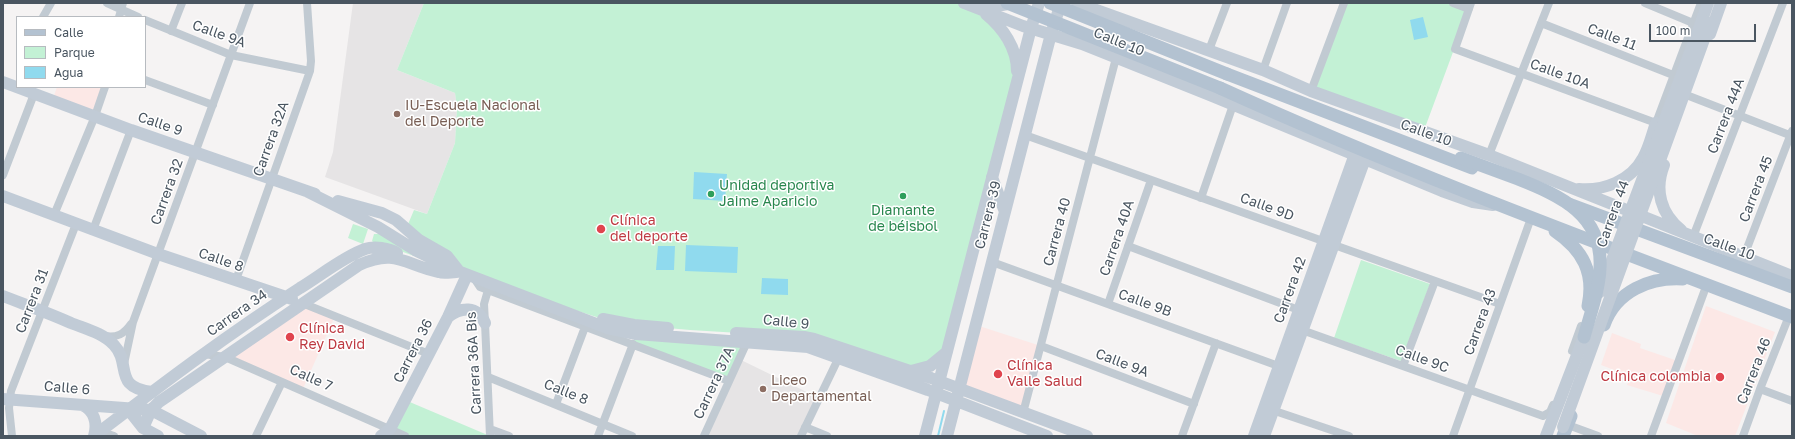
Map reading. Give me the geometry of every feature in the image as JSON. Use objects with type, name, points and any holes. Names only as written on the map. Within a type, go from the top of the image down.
[{"type":"main road","name":"Calle 10","points":[[1007,3],[1220,88],[1262,112],[1360,156],[1473,202],[1506,207]]},
{"type":"main road","points":[[971,4],[1002,5],[1013,3]]},
{"type":"main road","points":[[1037,8],[1042,3]]},
{"type":"main road","name":"Calle 10","points":[[1050,3],[1374,132],[1756,268],[1792,276]]},
{"type":"main road","name":"Carrera 39","points":[[947,436],[1050,34],[1061,3]]},
{"type":"main road","name":"Calle 10","points":[[1077,3],[1263,70],[1311,90],[1489,155],[1690,236],[1744,256],[1756,268],[1792,287]]},
{"type":"main road","name":"Carrera 44","points":[[1547,419],[1584,337],[1708,3]]},
{"type":"main road","name":"Carrera 44","points":[[1564,431],[1701,22],[1717,3]]},
{"type":"main road","points":[[1690,236],[1673,223],[1666,213],[1659,195],[1659,184],[1661,171],[1721,3]]},
{"type":"main road","name":"Calle 10","points":[[971,4],[1031,28],[1082,44],[1233,105],[1262,112],[1531,218],[1791,317]]},
{"type":"main road","points":[[971,4],[993,20],[1008,40],[1017,64],[1018,79]]},
{"type":"main road","name":"Carrera 39","points":[[925,436],[1037,8]]},
{"type":"main road","points":[[1082,44],[1073,36],[1071,29],[1072,22],[1081,12],[1098,10]]},
{"type":"main road","name":"Calle 9","points":[[3,82],[16,87]]},
{"type":"main road","points":[[1263,87],[1292,92],[1545,190],[1560,197],[1578,211],[1590,225],[1597,240],[1600,269],[1598,286],[1584,337]]},
{"type":"main road","name":"Calle 9","points":[[18,88],[131,130],[308,192],[378,227],[415,250],[466,275],[607,328],[636,334],[671,333],[804,337],[908,371],[938,387],[956,401],[1047,436]]},
{"type":"main road","points":[[1570,188],[1585,190],[1600,188],[1615,183],[1628,176],[1644,157],[1656,123]]},
{"type":"main road","name":"Carrera 42","points":[[1254,436],[1269,409],[1360,156]]},
{"type":"main road","points":[[992,178],[1005,212]]},
{"type":"main road","name":"Calle 8","points":[[3,196],[158,254],[302,303]]},
{"type":"main road","points":[[1531,218],[1566,240],[1583,259],[1589,273],[1590,284],[1586,313]]},
{"type":"main road","name":"Carrera 34","points":[[94,436],[128,409],[204,354],[286,297],[356,253],[366,248],[375,247],[393,250],[408,261]]},
{"type":"main road","name":"Carrera 34","points":[[143,428],[151,410],[159,402],[359,264],[370,259],[391,257],[408,261],[440,273],[466,275]]},
{"type":"main road","name":"Carrera 36","points":[[385,433],[448,317],[466,275]]},
{"type":"main road","points":[[1564,431],[1606,320],[1616,305],[1634,289],[1652,281],[1671,279],[1701,282]]},
{"type":"main road","points":[[3,296],[105,336],[118,350],[125,376],[134,388],[141,391],[152,392]]},
{"type":"main road","points":[[448,317],[459,310],[470,309],[479,314],[485,323]]},
{"type":"main road","name":"Calle 9","points":[[671,333],[747,342],[802,345],[938,387],[959,389],[1087,436]]},
{"type":"main road","points":[[908,371],[919,370],[930,366],[947,351]]},
{"type":"main road","name":"Calle 6","points":[[7,399],[151,410],[201,436]]},
{"type":"main road","points":[[82,404],[87,407],[94,418],[96,430],[94,436]]},
{"type":"main road","points":[[128,409],[143,428],[158,436]]},
{"type":"main road","name":"Carrera 42","points":[[1264,436],[1269,409]]},
{"type":"main road","points":[[1546,436],[1547,419]]},
{"type":"street","points":[[44,16],[51,3]]},
{"type":"street","points":[[108,3],[136,16]]},
{"type":"street","points":[[171,31],[182,3]]},
{"type":"street","name":"Carrera 32","points":[[123,369],[133,322],[250,3]]},
{"type":"street","name":"Carrera 32A","points":[[236,280],[310,70],[311,61],[307,3]]},
{"type":"street","points":[[1208,50],[1227,3]]},
{"type":"street","points":[[1263,70],[1287,3]]},
{"type":"street","points":[[1311,90],[1344,3]]},
{"type":"street","points":[[1453,3],[1470,6]]},
{"type":"street","points":[[1489,155],[1549,3]]},
{"type":"street","points":[[1645,3],[1701,22]]},
{"type":"street","name":"Carrera 44","points":[[1656,123],[1673,75],[1701,22],[1701,3]]},
{"type":"street","name":"Carrera 44A","points":[[1690,236],[1740,116],[1783,3]]},
{"type":"street","name":"Calle 10A","points":[[1470,6],[1455,49],[1656,123]]},
{"type":"street","name":"Calle 9A","points":[[146,20],[231,55],[310,70]]},
{"type":"street","name":"Calle 11","points":[[1541,23],[1673,75]]},
{"type":"street","name":"Carrera 40","points":[[1023,413],[1116,58]]},
{"type":"street","points":[[146,80],[213,105]]},
{"type":"street","points":[[54,215],[95,116],[105,88]]},
{"type":"street","points":[[3,175],[34,94]]},
{"type":"street","points":[[1689,96],[1791,134]]},
{"type":"street","points":[[1201,198],[1233,105]]},
{"type":"street","points":[[93,230],[131,130]]},
{"type":"street","name":"Carrera 45","points":[[1744,256],[1791,134]]},
{"type":"street","name":"Calle 9D","points":[[1024,135],[1500,304]]},
{"type":"street","points":[[3,148],[12,152]]},
{"type":"street","name":"Carrera 40A","points":[[1108,304],[1151,180]]},
{"type":"street","name":"Carrera 43","points":[[1453,436],[1531,218]]},
{"type":"street","name":"Carrera 31","points":[[12,436],[7,399],[76,224]]},
{"type":"street","points":[[1128,246],[1304,312]]},
{"type":"street","name":"Calle 9B","points":[[992,262],[1284,368]]},
{"type":"street","name":"Calle 9","points":[[466,275],[480,287],[729,381]]},
{"type":"street","points":[[1403,366],[1436,281]]},
{"type":"street","points":[[1652,436],[1701,282]]},
{"type":"street","name":"Carrera 36A Bis","points":[[488,290],[484,304],[490,432]]},
{"type":"street","name":"Calle 8","points":[[302,303],[429,354]]},
{"type":"street","points":[[1547,419],[1586,313]]},
{"type":"street","name":"Carrera 46","points":[[1743,436],[1760,389],[1791,317]]},
{"type":"street","name":"Carrera 32","points":[[105,336],[113,337],[125,332],[133,322]]},
{"type":"street","points":[[556,404],[585,327]]},
{"type":"street","name":"Calle 9C","points":[[1298,328],[1547,419]]},
{"type":"street","name":"Carrera 37A","points":[[704,436],[747,342]]},
{"type":"street","points":[[1182,436],[1216,343]]},
{"type":"street","points":[[598,436],[633,344]]},
{"type":"street","name":"Calle 9A","points":[[1041,346],[1194,404]]},
{"type":"street","name":"Calle 7","points":[[204,354],[225,357],[282,382],[385,433],[405,436]]},
{"type":"street","points":[[801,436],[839,357]]},
{"type":"street","name":"Calle 8","points":[[488,377],[632,436]]},
{"type":"street","points":[[256,436],[282,382]]},
{"type":"street","points":[[1760,389],[1792,401]]},
{"type":"street","points":[[1269,409],[1349,436]]},
{"type":"street","points":[[805,427],[827,436]]},
{"type":"street","points":[[1564,431],[1598,436]]},
{"type":"street","points":[[490,432],[509,436]]},
{"type":"street","points":[[94,436],[108,434],[114,436]]},
{"type":"shaded area","name":"IU-Escuela Nacional del Deporte","points":[[353,3],[424,3],[397,70],[455,93],[457,108],[455,143],[427,214],[325,177],[333,152]]},
{"type":"shaded area","points":[[57,88],[105,88],[95,116],[52,101]]},
{"type":"shaded area","name":"Clínica Rey David","points":[[302,303],[335,316],[302,391],[225,357]]},
{"type":"shaded area","name":"Clínica colombia","points":[[1706,306],[1775,332],[1735,436],[1698,436],[1666,423]]},
{"type":"shaded area","name":"Clínica Valle Salud","points":[[976,325],[1041,346],[1023,413],[959,389]]},
{"type":"shaded area","points":[[1612,333],[1641,344],[1640,348],[1675,360],[1663,396],[1627,385],[1630,376],[1601,365]]},
{"type":"shaded area","name":"Liceo Departamental","points":[[739,359],[819,398],[801,436],[704,436]]},
{"type":"green space","name":"Unidad deportiva Jaime Aparicio","points":[[424,3],[964,3],[984,12],[1017,64],[947,351],[919,370],[756,334],[690,330],[634,325],[609,321],[474,278],[406,229],[414,210],[427,214],[455,143],[457,108],[455,93],[397,70]]},
{"type":"green space","points":[[1344,3],[1453,3],[1469,9],[1423,133],[1311,91]]},
{"type":"green space","points":[[353,224],[368,229],[363,244],[348,238]]},
{"type":"green space","points":[[374,234],[379,234],[425,260],[384,245],[374,243],[372,241]]},
{"type":"green space","points":[[1361,260],[1430,284],[1401,361],[1334,338]]},
{"type":"green space","points":[[636,334],[747,342],[729,381],[633,344]]},
{"type":"green space","points":[[405,400],[490,436],[381,436]]},
{"type":"water","points":[[1423,17],[1428,37],[1414,40],[1410,20]]},
{"type":"water","points":[[694,172],[727,174],[725,201],[693,199]]},
{"type":"water","points":[[686,245],[738,247],[737,273],[685,271]]},
{"type":"water","points":[[658,246],[675,246],[674,270],[656,270]]},
{"type":"water","points":[[762,278],[788,279],[788,295],[761,294]]},
{"type":"waterway","points":[[938,436],[944,411]]},
{"type":"place","name":"IU-Escuela Nacional del Deporte","points":[[397,114]]},
{"type":"place","name":"Unidad deportiva Jaime Aparicio","points":[[711,194]]},
{"type":"place","name":"Diamante de béisbol","points":[[903,196]]},
{"type":"place","name":"Clínica del deporte","points":[[601,229]]},
{"type":"place","name":"Clínica Rey David","points":[[290,337]]},
{"type":"place","name":"Clínica Valle Salud","points":[[998,374]]},
{"type":"place","name":"Clínica colombia","points":[[1720,377]]},
{"type":"place","name":"Liceo Departamental","points":[[763,389]]}]
